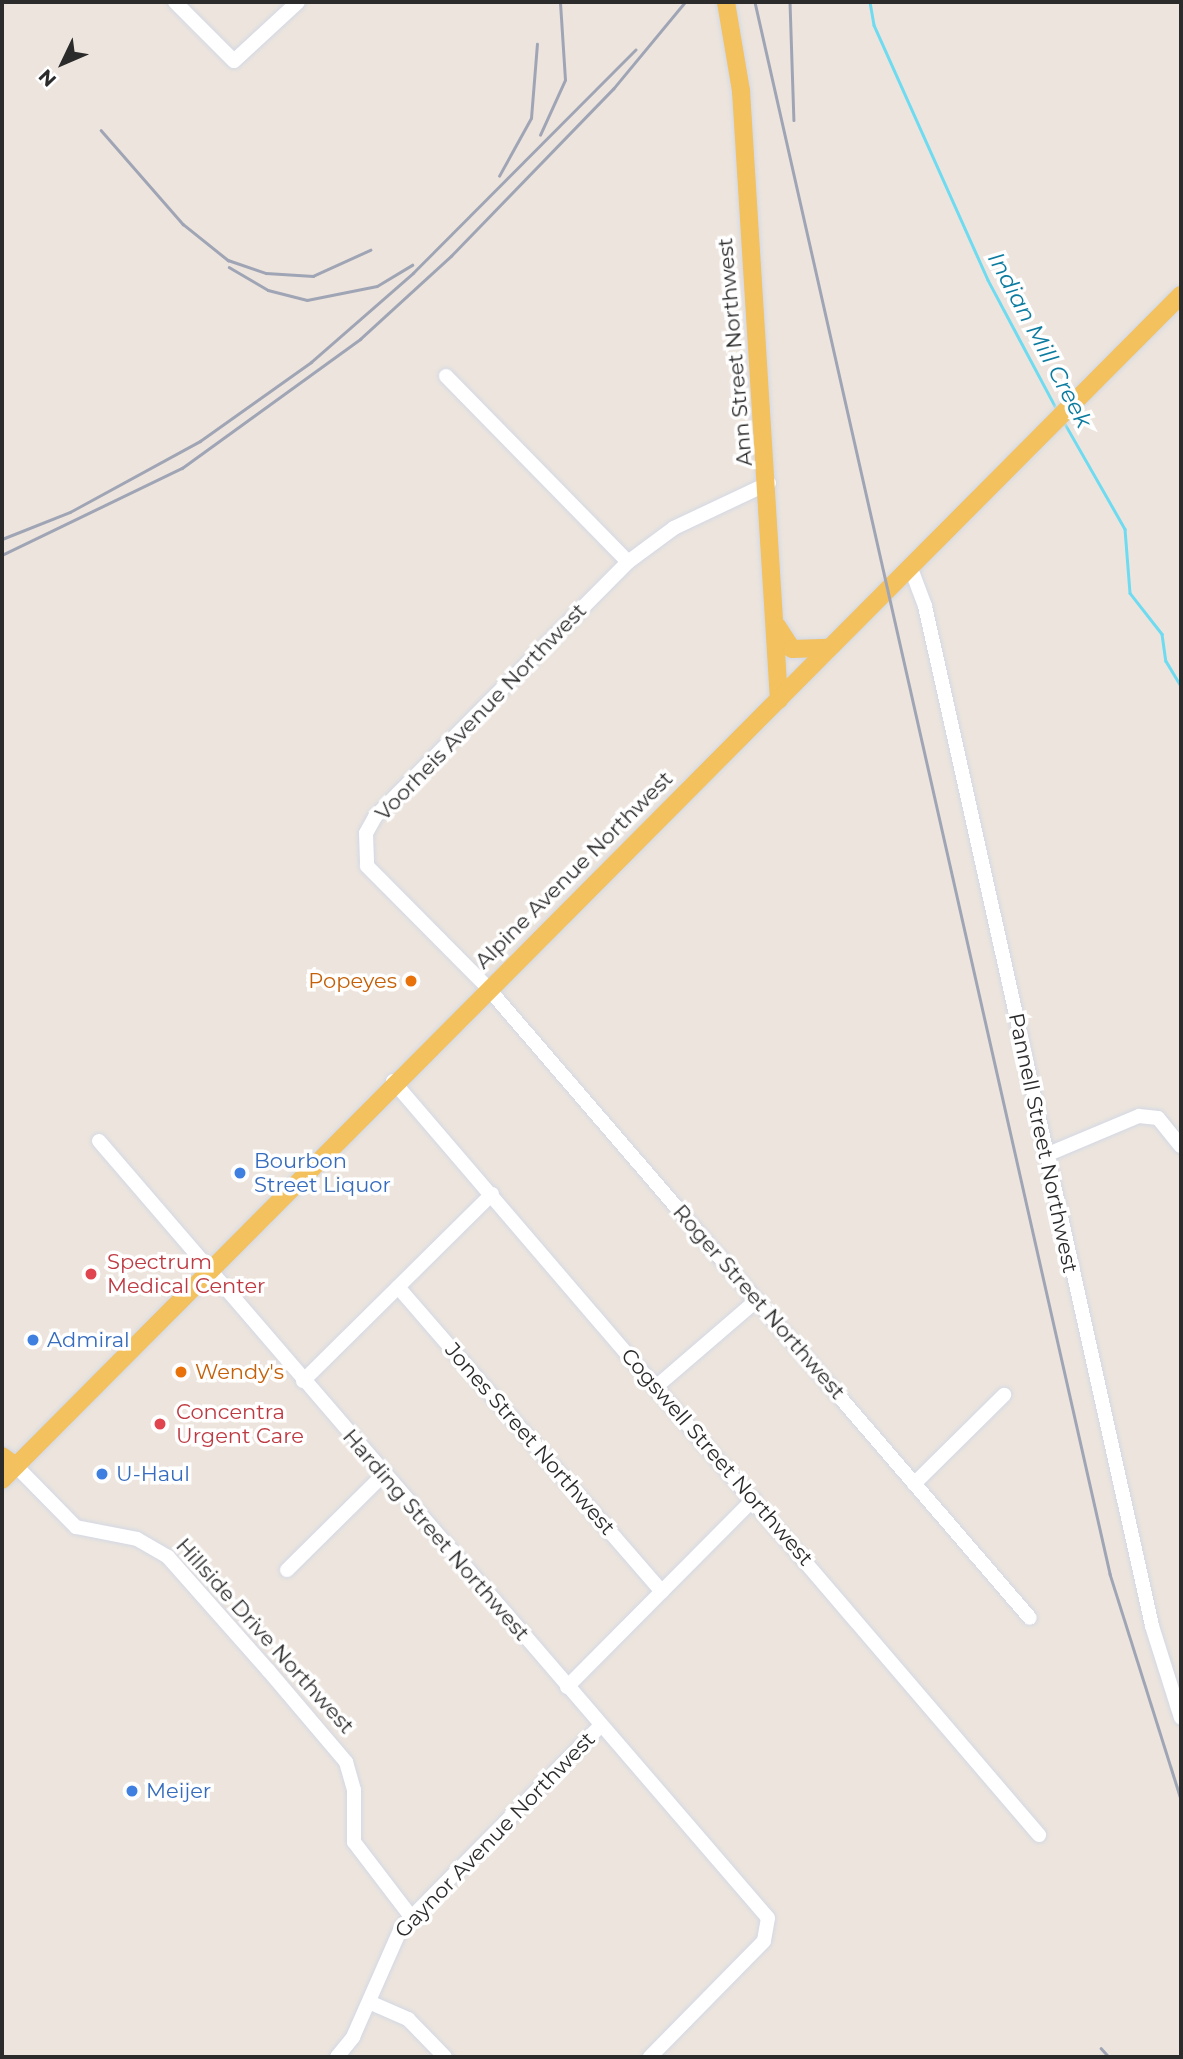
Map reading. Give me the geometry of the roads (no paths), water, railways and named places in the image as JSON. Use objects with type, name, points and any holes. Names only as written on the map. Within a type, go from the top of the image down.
[{"type":"main road","name":"Ann Street Northwest","points":[[726,2],[741,91],[769,483],[779,700]]},
{"type":"main road","name":"Alpine Avenue Northwest","points":[[2,1480],[9,1461],[779,700],[1181,295]]},
{"type":"main road","points":[[775,621],[792,649],[829,648]]},
{"type":"street","points":[[175,2],[224,57],[238,60],[298,2]]},
{"type":"street","points":[[446,376],[628,562]]},
{"type":"street","name":"Voorheis Avenue Northwest","points":[[487,987],[377,880],[366,866],[366,833],[628,562],[674,528],[769,483]]},
{"type":"street","name":"Pannell Street Northwest","points":[[910,566],[925,606],[1152,1626],[1181,1718]]},
{"type":"street","name":"Roger Street Northwest","points":[[487,987],[1030,1618]]},
{"type":"street","name":"Cogswell Street Northwest","points":[[393,1081],[754,1499],[1039,1835]]},
{"type":"street","points":[[1046,1155],[1139,1116],[1158,1118],[1181,1146]]},
{"type":"street","name":"Harding Street Northwest","points":[[99,1141],[768,1918],[769,1929],[650,2057]]},
{"type":"street","points":[[303,1381],[492,1194]]},
{"type":"street","name":"Jones Street Northwest","points":[[398,1287],[662,1592]]},
{"type":"street","points":[[657,1386],[757,1300]]},
{"type":"street","points":[[914,1484],[1004,1395]]},
{"type":"street","name":"Hillside Drive Northwest","points":[[9,1461],[76,1527],[153,1545],[200,1592],[346,1762],[354,1790],[354,1842],[412,1918]]},
{"type":"street","points":[[287,1570],[384,1474]]},
{"type":"street","points":[[567,1687],[754,1499]]},
{"type":"street","name":"Gaynor Avenue Northwest","points":[[337,2057],[369,2002],[387,1951],[412,1918],[601,1725]]},
{"type":"street","points":[[369,2002],[408,2019],[445,2057]]},
{"type":"waterway","name":"Indian Mill Creek","points":[[870,2],[874,25],[988,280],[1057,410]]},
{"type":"waterway","name":"Indian Mill Creek","points":[[1064,422],[1125,529],[1130,593],[1162,634],[1166,661],[1181,686]]},
{"type":"railway","points":[[540,135],[565,80],[560,2]]},
{"type":"railway","points":[[2,555],[182,468],[360,339],[451,256],[613,89],[685,2]]},
{"type":"railway","points":[[755,2],[1110,1574],[1181,1799]]},
{"type":"railway","points":[[790,2],[794,120]]},
{"type":"railway","points":[[499,176],[531,118],[537,44]]},
{"type":"railway","points":[[2,539],[70,512],[200,441],[311,362],[413,273],[635,50]]},
{"type":"railway","points":[[101,130],[183,224],[228,260],[266,273],[313,276],[370,250]]},
{"type":"railway","points":[[229,267],[268,290],[307,300],[377,286],[412,265]]},
{"type":"railway","points":[[1101,2048],[1109,2057]]},
{"type":"place","name":"Popeyes","points":[[411,981]]},
{"type":"place","name":"Bourbon Street Liquor","points":[[240,1173]]},
{"type":"place","name":"Spectrum Medical Center","points":[[91,1274]]},
{"type":"place","name":"Admiral","points":[[33,1340]]},
{"type":"place","name":"Wendy's","points":[[181,1372]]},
{"type":"place","name":"Concentra Urgent Care","points":[[160,1424]]},
{"type":"place","name":"U-Haul","points":[[102,1474]]},
{"type":"place","name":"Meijer","points":[[132,1791]]}]
